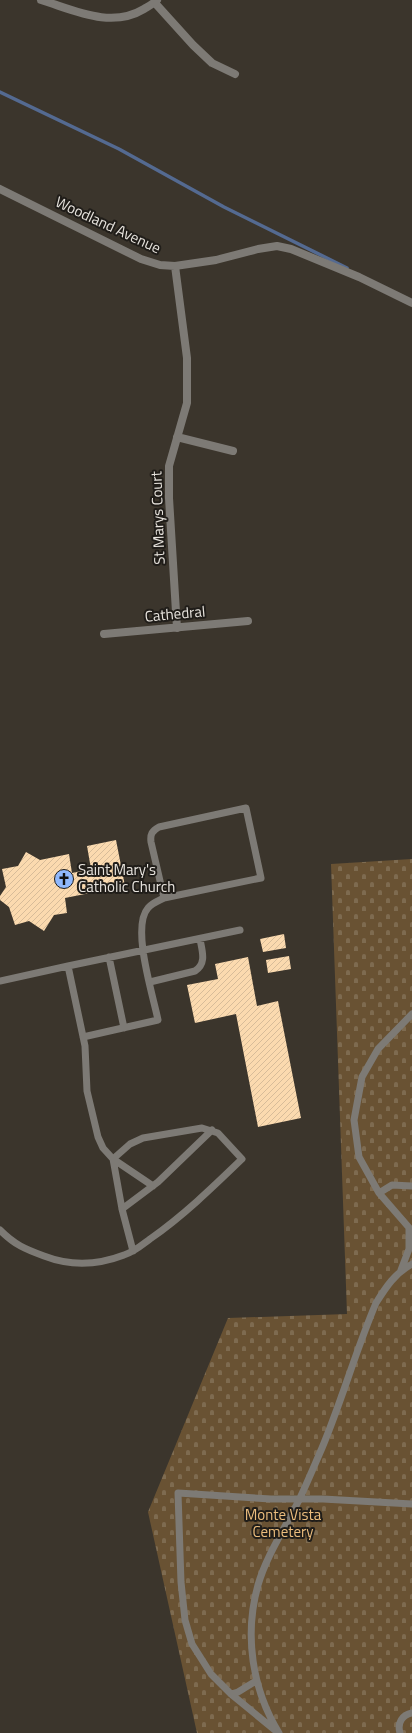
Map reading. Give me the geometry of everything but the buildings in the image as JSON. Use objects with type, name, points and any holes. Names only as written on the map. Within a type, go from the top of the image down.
[{"type":"street","points":[[41,0],[105,19],[134,14],[156,1],[193,45],[212,63],[235,74]]},
{"type":"street","name":"Woodland Avenue","points":[[0,189],[141,259],[160,265],[176,266],[194,264],[277,246],[291,249],[319,260],[359,277],[412,303]]},
{"type":"street","name":"St Marys Court","points":[[176,266],[187,358],[187,402],[169,466],[169,498],[177,628]]},
{"type":"street","points":[[177,437],[233,452]]},
{"type":"street","name":"Cathedral","points":[[104,634],[248,622]]},
{"type":"lane","points":[[83,1037],[158,1020],[141,936],[142,920],[147,908],[164,898],[261,878],[246,808],[159,827],[153,831],[150,836],[164,898]]},
{"type":"lane","points":[[0,982],[109,957],[240,930]]},
{"type":"lane","points":[[150,982],[195,971],[199,968],[203,961],[200,939]]},
{"type":"lane","points":[[109,957],[124,1028]]},
{"type":"lane","points":[[68,966],[83,1037],[87,1091],[98,1137],[104,1148],[113,1159],[153,1186]]},
{"type":"lane","points":[[401,1270],[409,1249],[410,1230],[379,1193],[359,1157],[354,1120],[362,1077],[378,1049],[409,1015],[412,1014]]},
{"type":"lane","points":[[0,1230],[18,1246],[64,1263],[86,1263],[108,1260],[132,1251],[162,1231],[242,1159],[218,1133],[202,1128],[143,1138],[130,1144],[113,1159]]},
{"type":"lane","points":[[122,1209],[153,1186],[212,1130]]},
{"type":"lane","points":[[113,1159],[122,1209],[132,1251]]},
{"type":"lane","points":[[379,1193],[392,1185],[412,1186]]},
{"type":"lane","points":[[279,1733],[265,1706],[256,1681],[252,1656],[252,1632],[258,1585],[266,1564],[300,1498],[331,1426],[376,1303],[387,1285],[401,1270],[412,1264]]},
{"type":"lane","points":[[279,1733],[230,1694],[211,1674],[192,1644],[185,1620],[180,1582],[178,1493],[271,1499],[300,1498],[412,1504]]},
{"type":"lane","points":[[230,1694],[238,1692],[256,1681]]},
{"type":"lane","points":[[400,1733],[399,1724],[401,1720],[408,1714],[412,1713]]},
{"type":"green space","name":"Monte Vista Cemetery","points":[[412,859],[412,1733],[197,1733],[148,1512],[228,1318],[347,1314],[331,864]]},
{"type":"waterway","points":[[0,92],[119,149],[224,207],[347,268]]},
{"type":"place","name":"Saint Mary's Catholic Church","points":[[64,879]]}]
